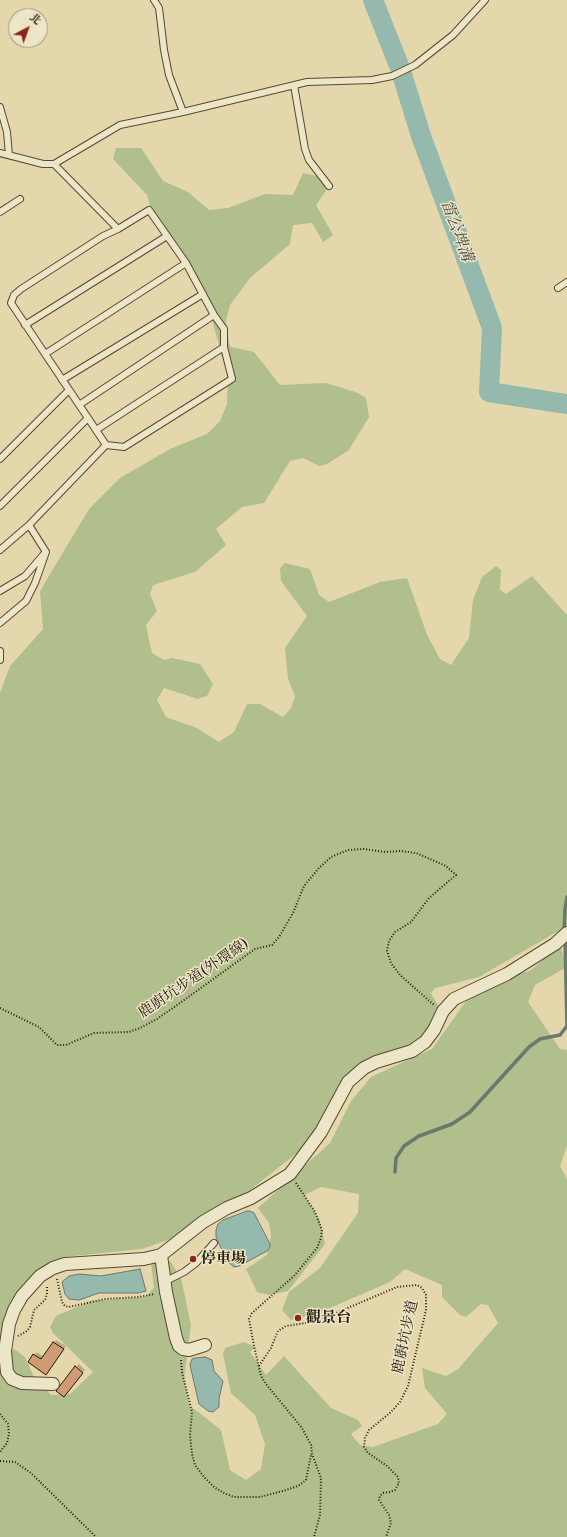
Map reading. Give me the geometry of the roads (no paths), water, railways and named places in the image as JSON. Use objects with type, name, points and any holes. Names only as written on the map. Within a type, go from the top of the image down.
[{"type":"street","points":[[53,1384],[22,1383],[12,1379],[7,1372],[5,1351],[9,1324],[14,1310],[22,1296],[40,1276],[53,1268],[65,1264],[144,1259],[161,1255],[203,1222],[227,1208],[251,1198],[290,1174],[321,1132],[348,1082],[364,1068],[376,1062],[412,1051],[425,1042],[434,1030],[443,1011],[454,999],[507,974],[558,942],[567,933]]},
{"type":"street","points":[[161,1255],[165,1287],[179,1346],[183,1349],[189,1350],[206,1344]]},
{"type":"lane","points":[[154,0],[159,8],[164,50],[169,75],[183,112]]},
{"type":"lane","points":[[0,153],[43,164],[54,164],[120,125],[183,112],[307,82],[372,80],[392,76],[407,70],[454,35],[485,0]]},
{"type":"lane","points":[[294,85],[305,149],[309,160],[329,186]]},
{"type":"lane","points":[[0,106],[7,132],[9,155]]},
{"type":"lane","points":[[54,164],[118,229]]},
{"type":"lane","points":[[0,212],[20,199]]},
{"type":"lane","points":[[149,210],[186,263],[214,315],[224,329],[224,347],[232,378],[124,447],[106,445],[11,303],[14,296],[21,290],[103,236],[118,229],[149,210]]},
{"type":"lane","points":[[25,325],[167,236]]},
{"type":"lane","points":[[45,354],[186,263]]},
{"type":"lane","points":[[558,288],[567,282]]},
{"type":"lane","points":[[62,380],[203,294]]},
{"type":"lane","points":[[79,404],[214,315]]},
{"type":"lane","points":[[96,430],[224,347]]},
{"type":"lane","points":[[0,459],[69,390]]},
{"type":"lane","points":[[0,506],[88,418]]},
{"type":"lane","points":[[0,550],[29,525],[106,445]]},
{"type":"lane","points":[[29,525],[46,552]]},
{"type":"lane","points":[[0,591],[25,576],[46,552]]},
{"type":"lane","points":[[0,623],[26,601],[35,583],[46,552]]},
{"type":"lane","points":[[0,651],[0,659]]},
{"type":"lane","points":[[165,1287],[196,1263],[214,1243]]},
{"type":"water","points":[[247,1211],[254,1213],[270,1244],[270,1247],[267,1251],[239,1266],[234,1267],[227,1261],[216,1237],[216,1230],[218,1224],[223,1220]]},
{"type":"water","points":[[140,1269],[146,1291],[138,1293],[99,1293],[79,1300],[69,1299],[65,1294],[62,1282],[69,1276],[79,1274],[101,1276]]},
{"type":"water","points":[[205,1357],[212,1360],[214,1371],[223,1381],[219,1399],[219,1407],[213,1412],[208,1411],[199,1404],[190,1365],[192,1359]]},
{"type":"waterway","name":"雷公埤溝","points":[[373,0],[400,68],[421,136],[492,328],[489,392],[567,404]]},
{"type":"waterway","points":[[564,931],[567,897]]},
{"type":"waterway","points":[[395,1172],[396,1158],[404,1146],[419,1136],[452,1124],[470,1112],[529,1047],[540,1039],[560,1035],[567,1026],[565,939]]},
{"type":"place","name":"停車場","points":[[193,1259]]},
{"type":"place","name":"觀景台","points":[[298,1318]]}]
